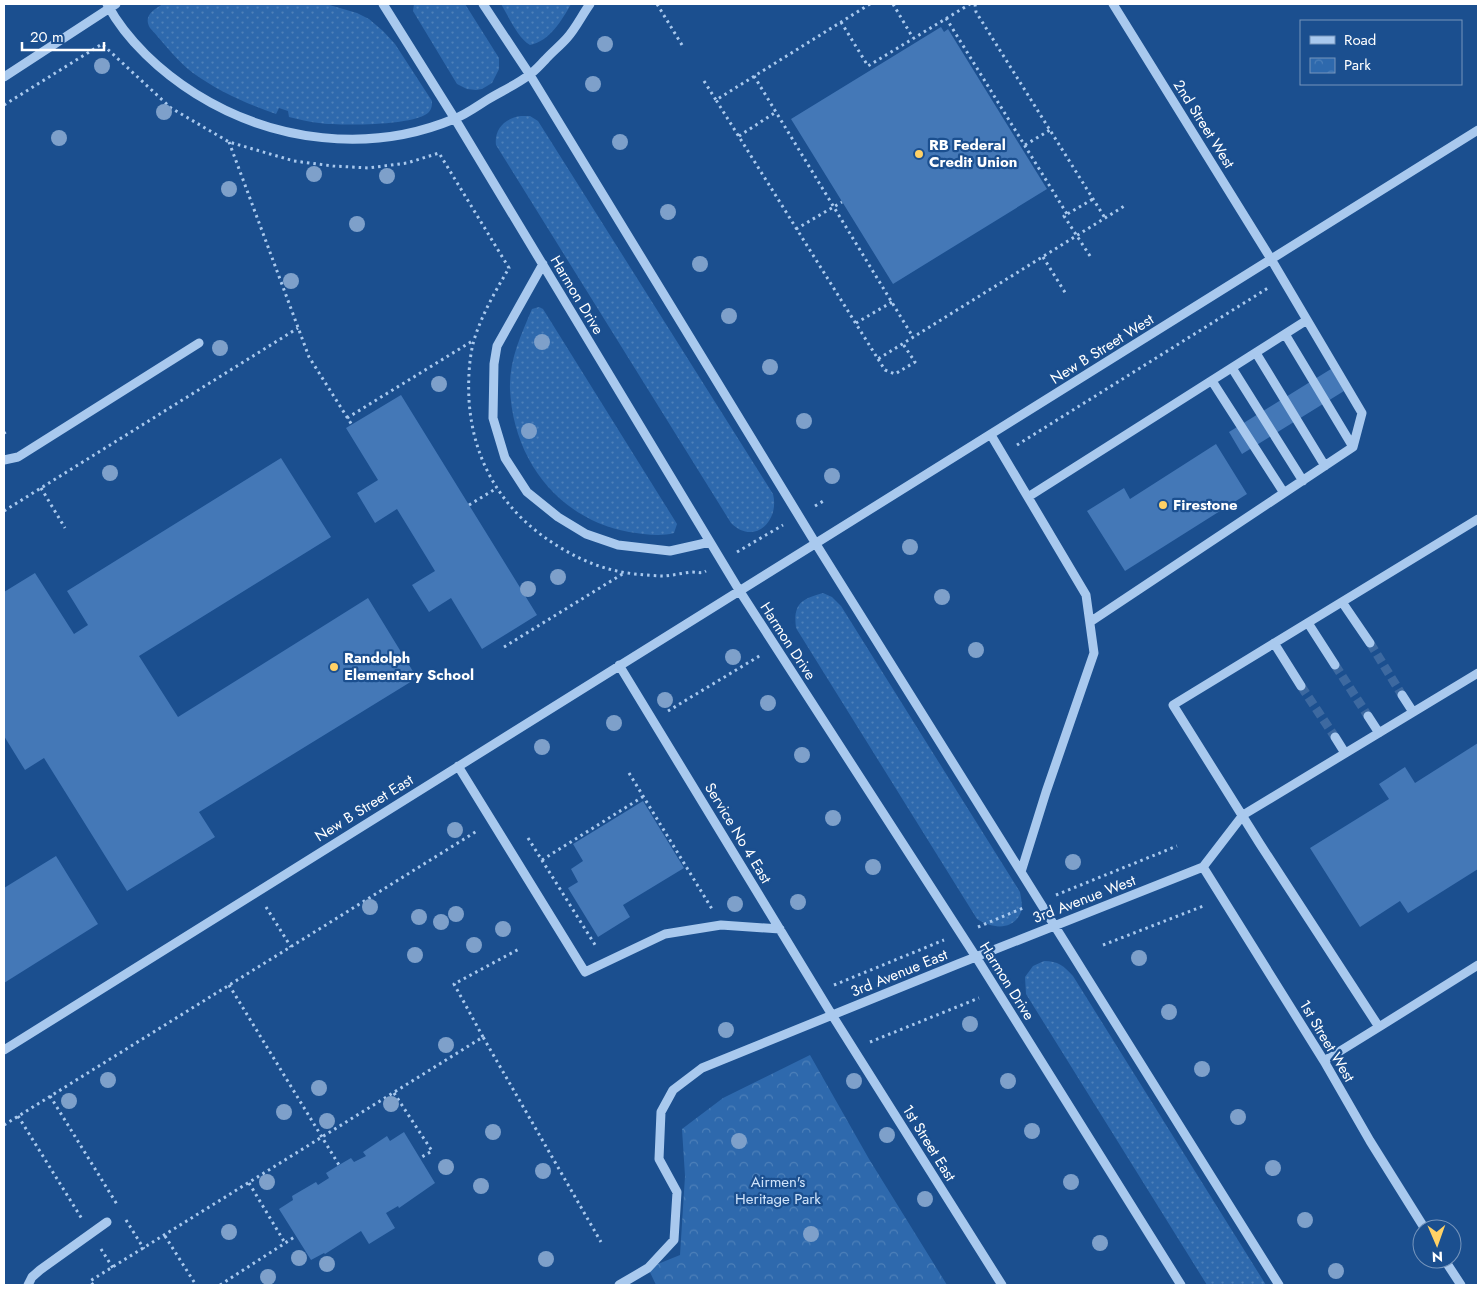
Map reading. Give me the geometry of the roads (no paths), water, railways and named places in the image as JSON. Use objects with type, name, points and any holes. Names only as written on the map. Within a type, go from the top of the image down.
[{"type":"street","name":"Harmon Drive","points":[[383,4],[455,119],[739,590],[976,957],[1181,1285]]},
{"type":"street","points":[[483,4],[530,75],[816,544],[1279,1285]]},
{"type":"street","points":[[4,76],[111,5],[130,37],[154,63],[182,85],[212,104],[245,120],[279,131],[314,138],[350,140],[386,137],[421,130],[455,119],[530,75],[568,37],[590,4]]},
{"type":"street","name":"2nd Street West","points":[[1113,4],[1271,259],[1362,414],[1353,447]]},
{"type":"street","name":"New B Street West","points":[[739,590],[816,544],[1478,130]]},
{"type":"street","points":[[543,264],[497,346],[494,364],[493,418],[505,458],[527,492],[558,517],[586,534],[618,545],[670,551],[710,542]]},
{"type":"street","points":[[1028,497],[1307,320]]},
{"type":"street","points":[[1090,622],[1353,447],[1285,334]]},
{"type":"street","points":[[4,460],[18,457],[199,343]]},
{"type":"street","points":[[1256,353],[1325,466]]},
{"type":"street","points":[[1232,368],[1303,481]]},
{"type":"street","points":[[1212,381],[1284,493]]},
{"type":"street","points":[[991,435],[1086,595],[1094,653],[1046,792],[1021,872]]},
{"type":"street","points":[[1379,1026],[1173,705],[1478,519]]},
{"type":"street","name":"New B Street East","points":[[4,1050],[739,590]]},
{"type":"street","points":[[1342,602],[1370,643]]},
{"type":"street","points":[[1308,622],[1335,665]]},
{"type":"street","points":[[1274,644],[1301,686]]},
{"type":"street","name":"Service No 4 East","points":[[619,665],[832,1015]]},
{"type":"street","points":[[1204,867],[1243,815],[1478,673]]},
{"type":"street","points":[[1402,695],[1413,712]]},
{"type":"street","points":[[1368,716],[1379,733]]},
{"type":"street","points":[[1335,737],[1345,753]]},
{"type":"street","points":[[458,766],[585,972],[665,934],[721,925],[780,929]]},
{"type":"street","name":"1st Street West","points":[[1204,867],[1324,1061],[1370,1141],[1420,1219]]},
{"type":"street","name":"3rd Avenue West","points":[[976,957],[1204,867]]},
{"type":"street","name":"3rd Avenue East","points":[[619,1285],[648,1268],[674,1240],[677,1192],[659,1159],[661,1112],[673,1090],[702,1068],[976,957]]},
{"type":"street","points":[[1324,1061],[1478,965]]},
{"type":"street","name":"1st Street East","points":[[832,1015],[1002,1285]]},
{"type":"street","points":[[28,1285],[32,1277],[40,1270],[107,1222]]},
{"type":"street","points":[[1451,1269],[1461,1285]]},
{"type":"tunnel","points":[[1370,643],[1402,695]]},
{"type":"tunnel","points":[[1335,665],[1368,716]]},
{"type":"tunnel","points":[[1301,686],[1335,737]]},
{"type":"place","name":"RB Federal Credit Union","points":[[919,154]]},
{"type":"place","name":"Firestone","points":[[1163,505]]},
{"type":"place","name":"Randolph Elementary School","points":[[334,667]]},
{"type":"park label","name":"Airmen's Heritage Park","points":[[778,1190]]}]
